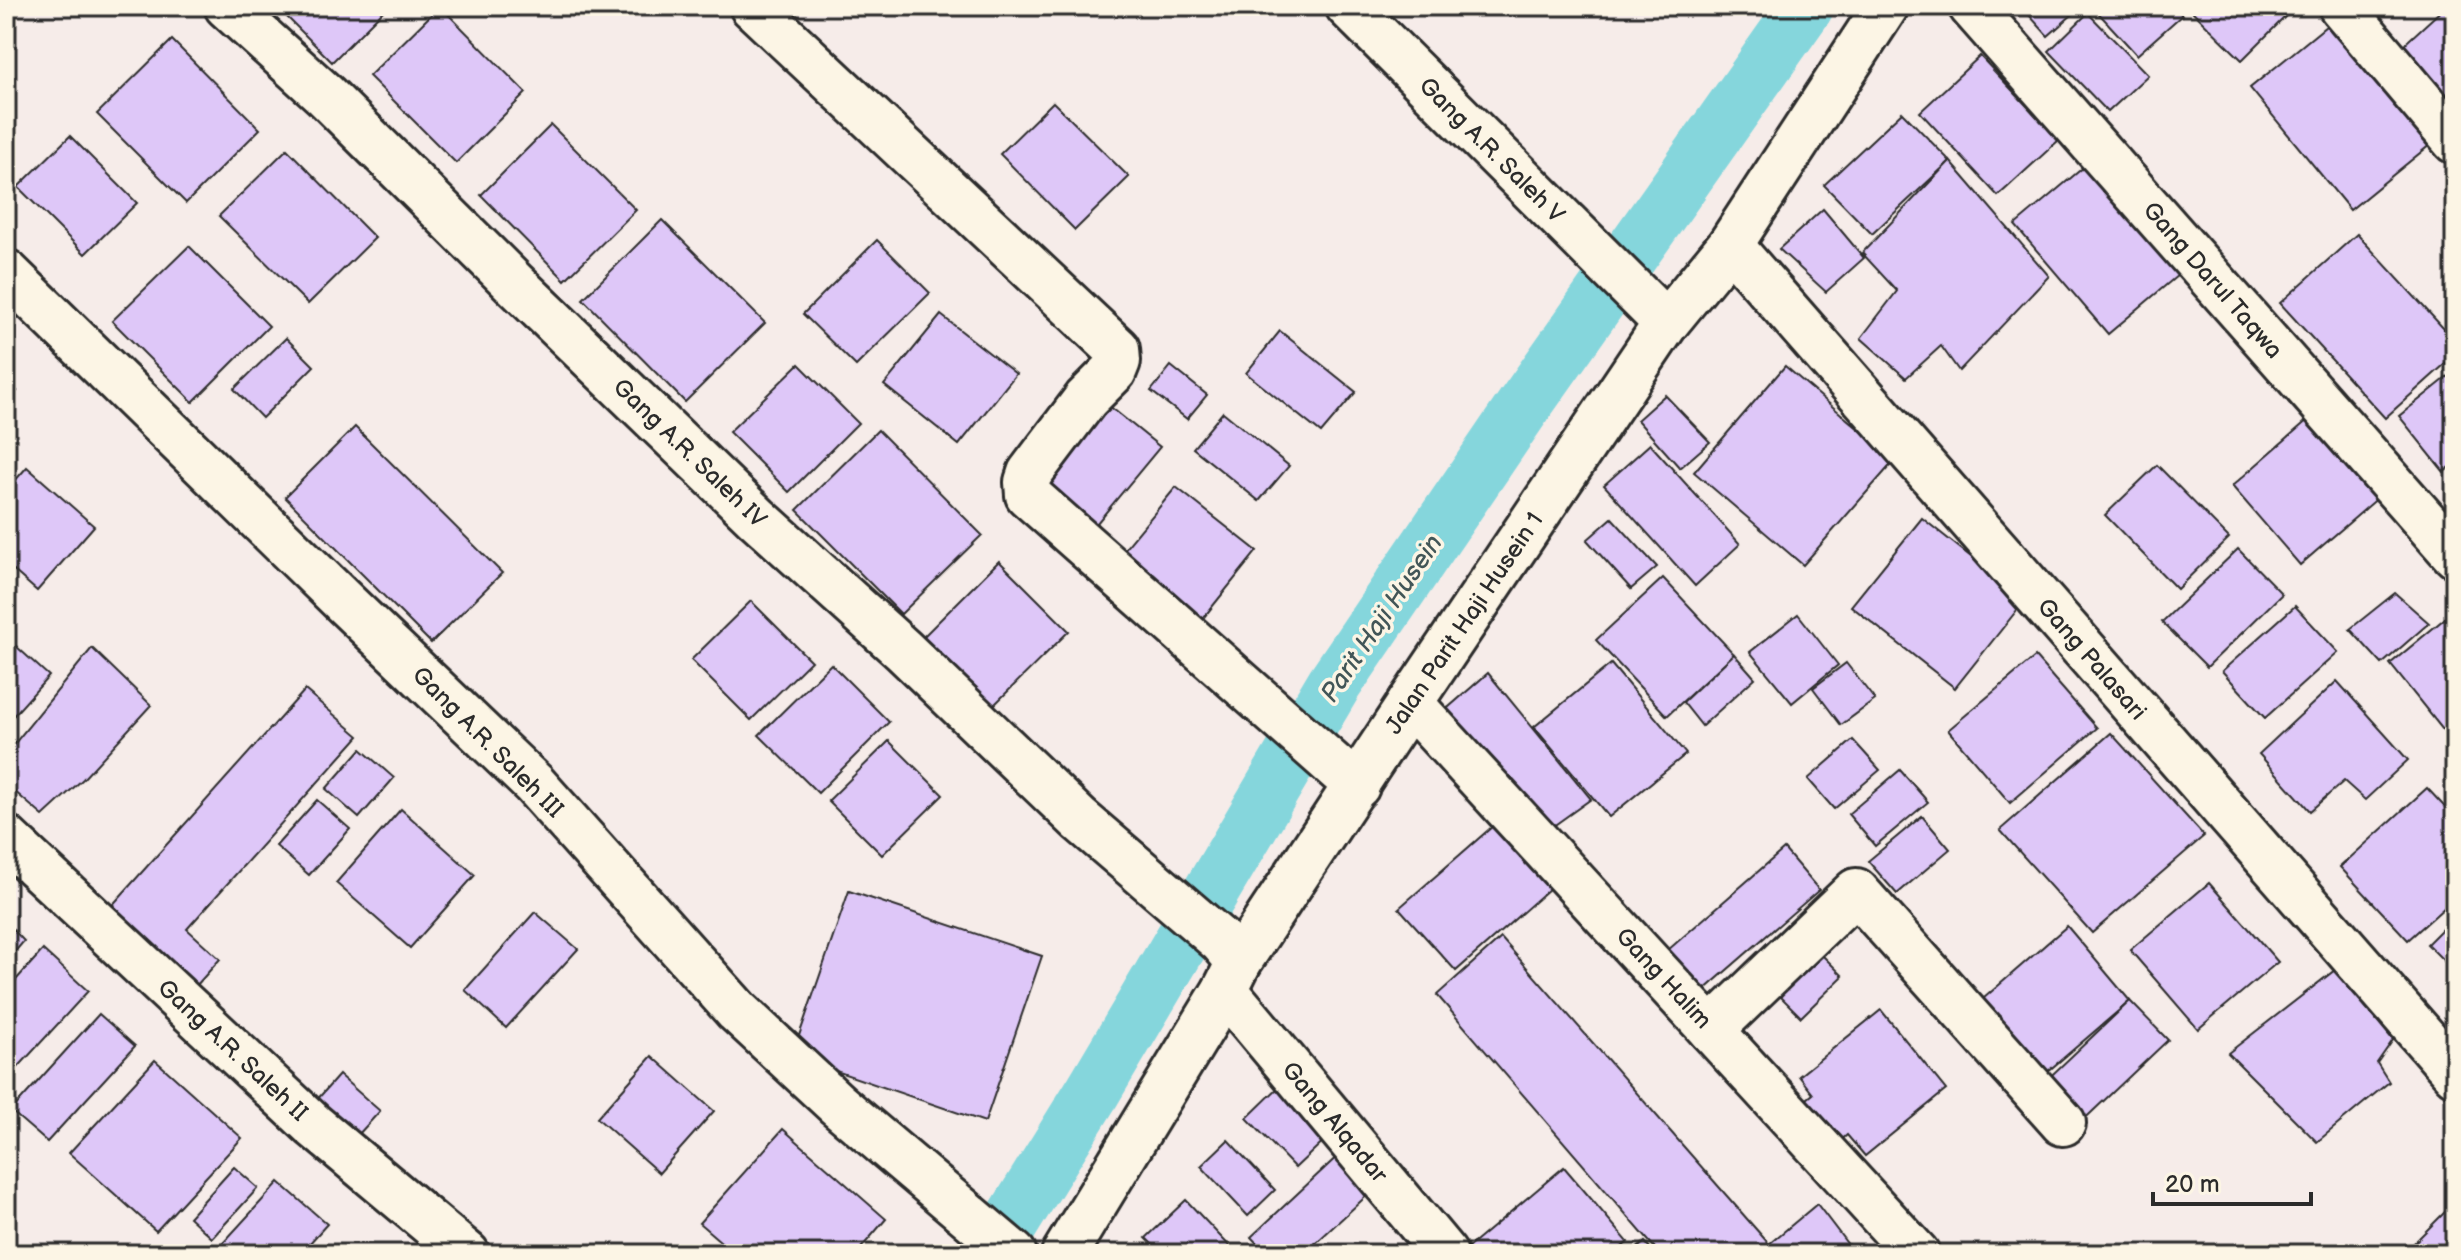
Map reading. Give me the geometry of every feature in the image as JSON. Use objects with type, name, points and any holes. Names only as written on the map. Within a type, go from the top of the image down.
[{"type":"street","name":"Gang A.R. Saleh IV","points":[[227,6],[325,95],[757,518],[903,650],[1080,820],[1162,892],[1228,964]]},
{"type":"street","points":[[752,6],[1117,349],[1118,361],[1114,371],[1086,399],[1030,473],[1028,495],[1345,775]]},
{"type":"street","name":"Gang A.R. Saleh V","points":[[1348,6],[1651,308]]},
{"type":"street","name":"Jalan Parit Haji Husein 1","points":[[1064,1254],[1228,964],[1345,775],[1410,703],[1651,308],[1730,245],[1886,6]]},
{"type":"street","name":"Gang Darul Taqwa","points":[[1971,6],[2455,555]]},
{"type":"street","points":[[2341,6],[2455,141]]},
{"type":"street","name":"Gang Palasari","points":[[1730,245],[2455,1073]]},
{"type":"street","name":"Gang A.R. Saleh III","points":[[6,272],[534,784],[737,1011],[837,1104],[1014,1254]]},
{"type":"street","name":"Gang Halim","points":[[1410,703],[1917,1254]]},
{"type":"street","name":"Gang A.R. Saleh II","points":[[6,838],[313,1125],[467,1254]]},
{"type":"street","points":[[1711,1030],[1856,891],[2063,1123]]},
{"type":"street","name":"Gang Alqadar","points":[[1228,964],[1445,1254]]},
{"type":"building","points":[[276,6],[388,6],[332,62]]},
{"type":"building","points":[[440,6],[526,93],[456,163],[369,76]]},
{"type":"building","points":[[2021,6],[2082,6],[2048,36]]},
{"type":"building","points":[[2092,6],[2173,6],[2182,15],[2137,55]]},
{"type":"building","points":[[2187,6],[2296,6],[2242,60]]},
{"type":"building","points":[[2446,6],[2455,6],[2455,112],[2398,50]]},
{"type":"building","points":[[2088,13],[2148,75],[2108,112],[2049,51]]},
{"type":"building","points":[[2331,22],[2431,144],[2350,210],[2250,88]]},
{"type":"building","points":[[172,40],[260,129],[186,203],[97,114]]},
{"type":"building","points":[[1980,56],[2059,140],[1998,196],[1920,112]]},
{"type":"building","points":[[1053,102],[1129,177],[1075,230],[1000,154]]},
{"type":"building","points":[[1902,112],[1950,161],[1872,234],[1824,185]]},
{"type":"building","points":[[551,125],[636,210],[565,280],[481,195]]},
{"type":"building","points":[[70,136],[137,203],[85,254],[18,187]]},
{"type":"building","points":[[287,149],[375,238],[308,304],[219,216]]},
{"type":"building","points":[[2097,156],[2190,265],[2108,334],[2015,225]]},
{"type":"building","points":[[1950,161],[2049,276],[1959,371],[1941,346],[1906,378],[1861,338],[1897,291],[1862,253]]},
{"type":"building","points":[[1823,209],[1864,258],[1826,292],[1779,249]]},
{"type":"building","points":[[662,220],[765,323],[685,402],[583,299]]},
{"type":"building","points":[[2357,234],[2455,341],[2455,355],[2385,418],[2280,303]]},
{"type":"building","points":[[877,240],[930,293],[856,366],[803,314]]},
{"type":"building","points":[[189,246],[269,326],[193,402],[112,321]]},
{"type":"building","points":[[941,315],[1016,374],[959,445],[884,385]]},
{"type":"building","points":[[1280,331],[1356,392],[1321,433],[1246,373]]},
{"type":"building","points":[[286,338],[314,366],[262,418],[234,389]]},
{"type":"building","points":[[799,364],[858,423],[789,492],[729,432]]},
{"type":"building","points":[[1171,366],[1207,395],[1187,419],[1151,391]]},
{"type":"building","points":[[1785,366],[1895,460],[1803,565],[1694,472]]},
{"type":"building","points":[[2455,371],[2455,463],[2444,472],[2399,416]]},
{"type":"building","points":[[6,381],[17,391],[6,403]]},
{"type":"building","points":[[1665,395],[1710,442],[1680,468],[1637,420]]},
{"type":"building","points":[[1108,405],[1160,447],[1092,529],[1040,488]]},
{"type":"building","points":[[1223,412],[1289,466],[1259,501],[1193,448]]},
{"type":"building","points":[[2310,418],[2379,497],[2300,565],[2232,486]]},
{"type":"building","points":[[355,427],[502,573],[431,643],[285,497]]},
{"type":"building","points":[[878,430],[982,535],[901,614],[797,510]]},
{"type":"building","points":[[1650,444],[1740,544],[1695,586],[1604,485]]},
{"type":"building","points":[[2157,465],[2229,538],[2177,589],[2105,515]]},
{"type":"building","points":[[27,467],[94,526],[37,591],[6,564],[6,491]]},
{"type":"building","points":[[1176,487],[1257,551],[1200,622],[1118,557]]},
{"type":"building","points":[[1612,518],[1657,567],[1631,589],[1587,540]]},
{"type":"building","points":[[1922,518],[2025,600],[1955,688],[1851,606]]},
{"type":"building","points":[[2238,549],[2282,594],[2207,667],[2162,622]]},
{"type":"building","points":[[999,561],[1069,631],[992,707],[923,637]]},
{"type":"building","points":[[1663,578],[1734,654],[1667,716],[1596,640]]},
{"type":"building","points":[[2395,593],[2429,623],[2382,664],[2350,629]]},
{"type":"building","points":[[751,601],[811,661],[751,720],[691,660]]},
{"type":"building","points":[[2295,606],[2338,652],[2265,718],[2222,671]]},
{"type":"building","points":[[2455,610],[2455,720],[2443,730],[2390,664]]},
{"type":"building","points":[[1798,614],[1838,665],[1792,703],[1750,652]]},
{"type":"building","points":[[6,637],[49,676],[6,724]]},
{"type":"building","points":[[92,648],[151,705],[83,779],[43,816],[6,784],[6,754]]},
{"type":"building","points":[[1734,654],[1755,678],[1702,726],[1683,702]]},
{"type":"building","points":[[2035,657],[2097,728],[2010,803],[1948,730]]},
{"type":"building","points":[[1846,663],[1875,700],[1841,725],[1813,688]]},
{"type":"building","points":[[831,664],[889,722],[818,793],[759,735]]},
{"type":"building","points":[[1611,664],[1686,754],[1609,817],[1534,727]]},
{"type":"building","points":[[1488,673],[1591,799],[1538,837],[1441,714]]},
{"type":"building","points":[[2337,681],[2408,760],[2365,800],[2344,781],[2310,811],[2259,754]]},
{"type":"building","points":[[305,690],[359,736],[187,929],[220,959],[188,995],[100,919]]},
{"type":"building","points":[[2111,733],[2204,836],[2092,933],[2000,830]]},
{"type":"building","points":[[1853,740],[1880,770],[1834,809],[1808,779]]},
{"type":"building","points":[[889,741],[943,795],[882,855],[828,801]]},
{"type":"building","points":[[361,749],[394,778],[359,818],[326,789]]},
{"type":"building","points":[[1900,770],[1928,802],[1875,846],[1848,814]]},
{"type":"building","points":[[2427,788],[2455,818],[2455,898],[2408,940],[2340,867]]},
{"type":"building","points":[[317,800],[350,829],[309,875],[276,846]]},
{"type":"building","points":[[401,809],[475,875],[410,948],[336,883]]},
{"type":"building","points":[[1922,816],[1950,849],[1897,894],[1868,861]]},
{"type":"building","points":[[1493,826],[1549,889],[1456,971],[1399,908]]},
{"type":"building","points":[[1784,849],[1819,890],[1704,990],[1668,950]]},
{"type":"building","points":[[2209,883],[2278,962],[2198,1029],[2130,950]]},
{"type":"building","points":[[849,891],[1042,956],[985,1122],[792,1056]]},
{"type":"building","points":[[535,912],[578,949],[506,1028],[465,990]]},
{"type":"building","points":[[2455,916],[2455,972],[2427,944]]},
{"type":"building","points":[[6,922],[24,941],[6,962]]},
{"type":"building","points":[[2067,926],[2130,1001],[2033,1084],[1969,1011]]},
{"type":"building","points":[[1501,938],[1769,1244],[1817,1204],[1855,1254],[1660,1254],[1437,995]]},
{"type":"building","points":[[1815,948],[1843,976],[1801,1017],[1774,990]]},
{"type":"building","points":[[43,950],[88,991],[12,1074],[6,1068],[6,991]]},
{"type":"building","points":[[2335,970],[2393,1040],[2377,1063],[2389,1082],[2317,1142],[2228,1053]]},
{"type":"building","points":[[2130,1001],[2168,1040],[2074,1129],[2037,1089]]},
{"type":"building","points":[[1881,1010],[1946,1090],[1865,1156],[1847,1135],[1836,1145],[1802,1103],[1813,1094],[1799,1076]]},
{"type":"building","points":[[99,1014],[135,1046],[47,1142],[11,1111]]},
{"type":"building","points":[[652,1056],[714,1111],[659,1173],[597,1118]]},
{"type":"building","points":[[155,1060],[242,1138],[156,1231],[69,1153]]},
{"type":"building","points":[[339,1075],[380,1111],[346,1148],[307,1111]]},
{"type":"building","points":[[1283,1083],[1331,1134],[1295,1168],[1247,1118]]},
{"type":"building","points":[[783,1129],[886,1219],[856,1254],[735,1254],[699,1223]]},
{"type":"building","points":[[1228,1140],[1275,1190],[1248,1216],[1201,1166]]},
{"type":"building","points":[[1342,1152],[1375,1188],[1304,1254],[1267,1254],[1251,1237]]},
{"type":"building","points":[[234,1167],[258,1188],[212,1238],[189,1217]]},
{"type":"building","points":[[1564,1167],[1628,1242],[1613,1254],[1463,1252]]},
{"type":"building","points":[[279,1182],[327,1224],[300,1254],[213,1254]]},
{"type":"building","points":[[1186,1200],[1237,1254],[1162,1254],[1146,1238]]},
{"type":"building","points":[[2455,1202],[2455,1254],[2403,1254]]},
{"type":"building","points":[[1645,1242],[1655,1254],[1630,1254]]},
{"type":"waterway","name":"Parit Haji Husein","points":[[992,1254],[1093,1091],[1334,684],[1525,404],[1806,6]]}]
